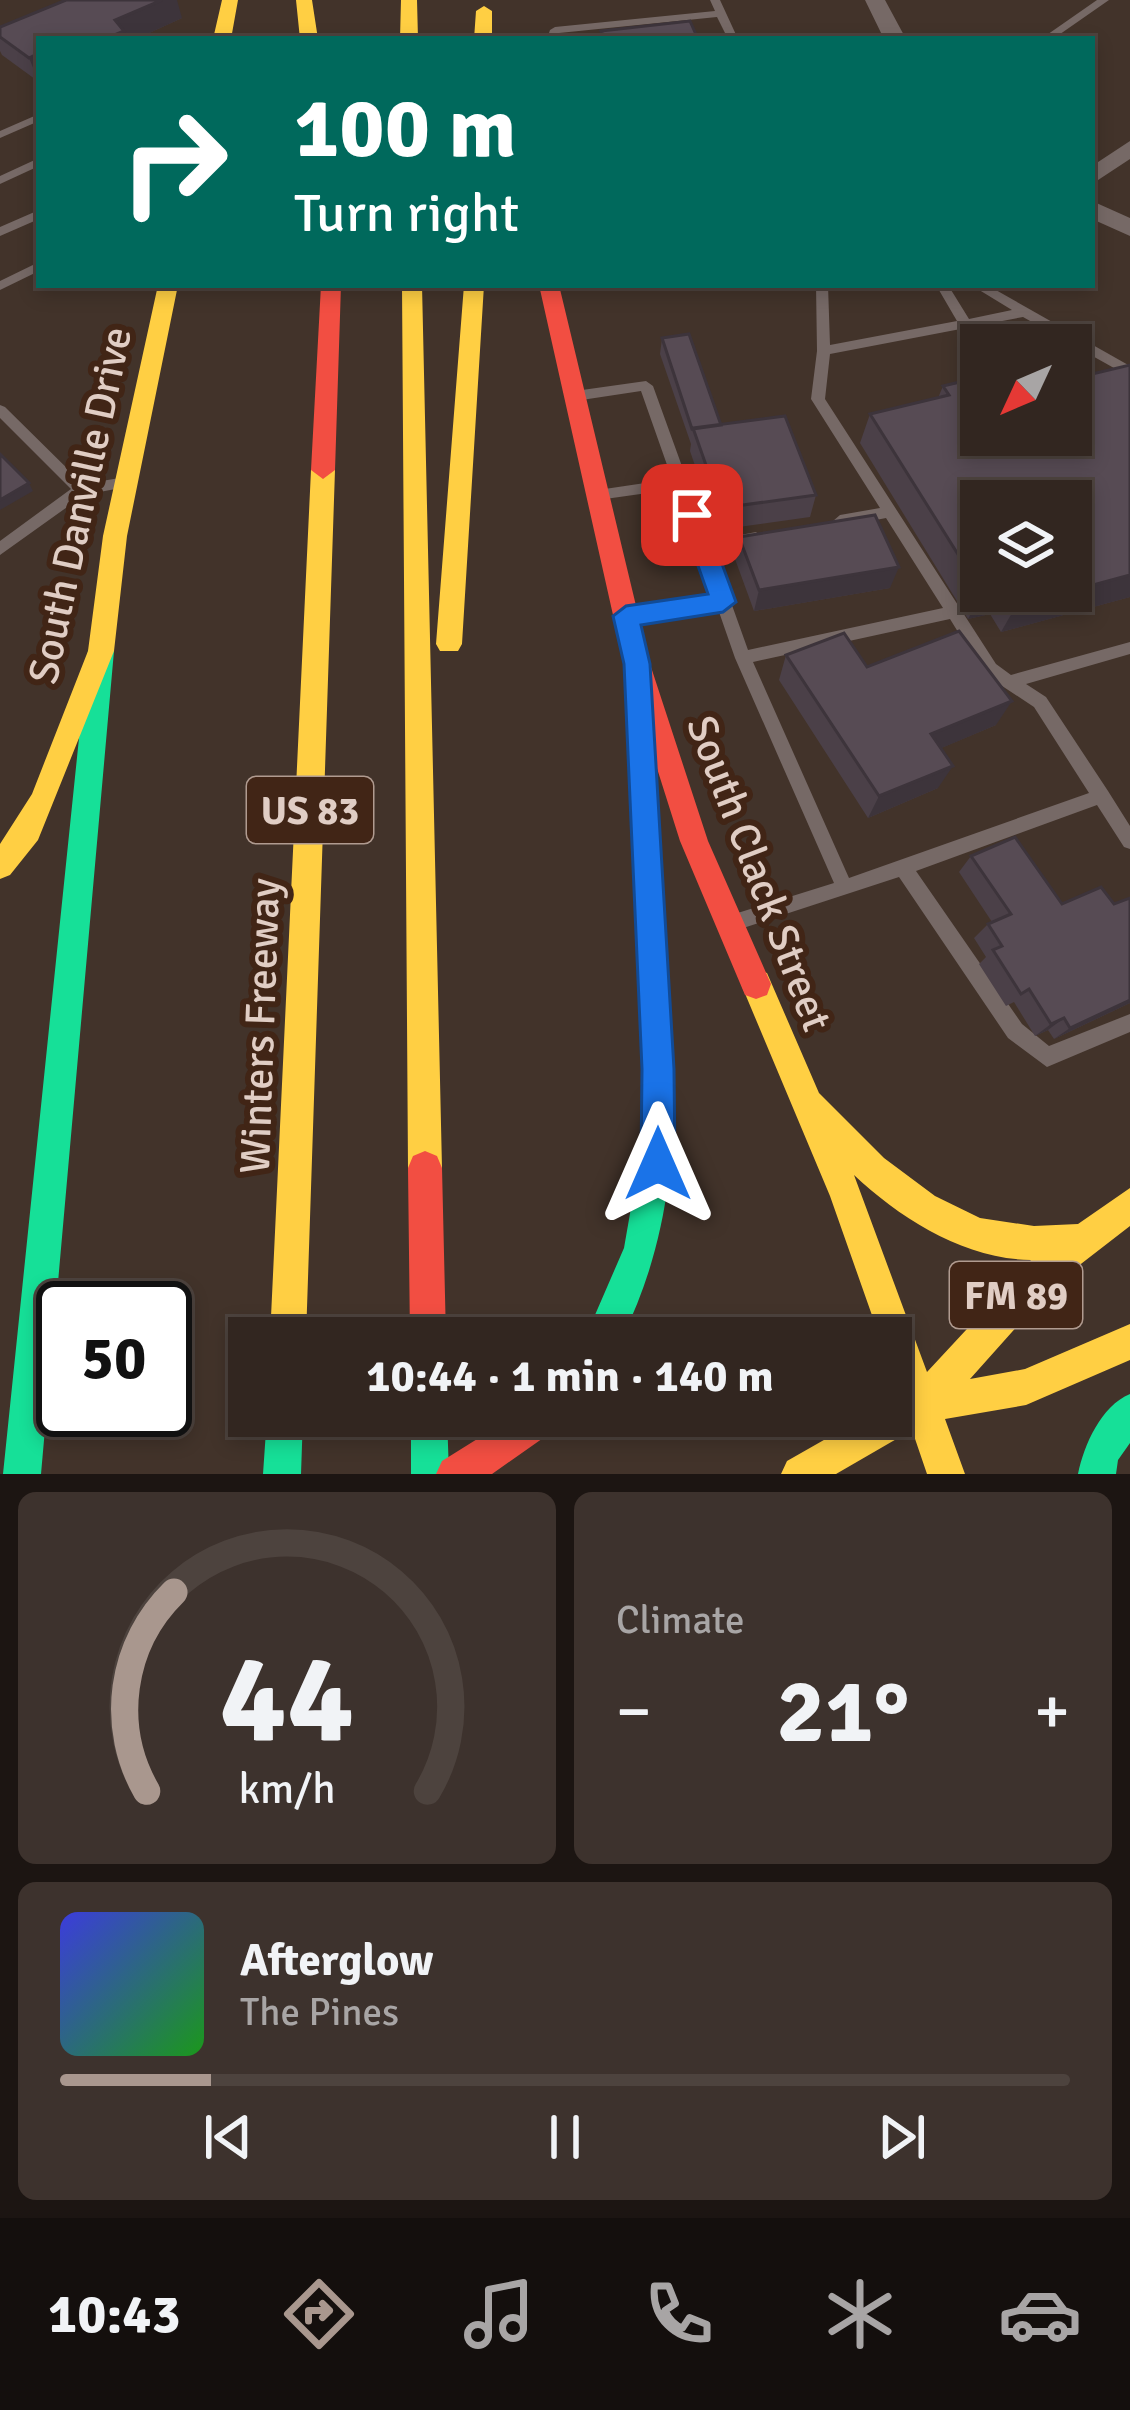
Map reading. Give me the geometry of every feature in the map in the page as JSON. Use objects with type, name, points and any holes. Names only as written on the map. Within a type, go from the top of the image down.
[{"type":"main road","points":[[223,36],[230,0]]},
{"type":"main road","points":[[304,0],[309,36]]},
{"type":"main road","points":[[409,0],[409,36]]},
{"type":"main road","name":"South Danville Drive","points":[[0,866],[28,831],[45,797],[101,651],[126,482],[167,288]]},
{"type":"main road","name":"Winters Freeway","points":[[289,1317],[331,288]]},
{"type":"main road","name":"US 83","points":[[412,288],[427,1317]]},
{"type":"main road","points":[[420,1031],[474,288]]},
{"type":"main road","name":"South Clack Street","points":[[549,288],[637,664],[694,841],[846,1195],[946,1474]]},
{"type":"main road","points":[[22,1474],[101,651]]},
{"type":"main road","points":[[614,1317],[636,1276],[658,1164],[658,1069],[637,664]]},
{"type":"main road","points":[[806,1103],[868,1171],[921,1205],[1003,1241],[1075,1240]]},
{"type":"main road","name":"FM 89","points":[[800,1474],[921,1405],[1013,1298],[1075,1240],[1130,1204]]},
{"type":"main road","name":"FM 89","points":[[921,1405],[1026,1387],[1130,1342]]},
{"type":"main road","points":[[1097,1474],[1101,1453],[1130,1412]]},
{"type":"main road","points":[[282,1474],[284,1437]]},
{"type":"main road","points":[[429,1437],[430,1474]]},
{"type":"main road","points":[[454,1474],[517,1437]]},
{"type":"street","points":[[875,0],[893,36]]},
{"type":"street","points":[[1095,175],[1130,148]]},
{"type":"street","points":[[1095,210],[1130,228]]},
{"type":"lane","points":[[716,0],[732,36]]},
{"type":"lane","points":[[1050,36],[1104,0]]},
{"type":"lane","points":[[554,36],[555,30],[722,14]]},
{"type":"lane","points":[[0,135],[36,118]]},
{"type":"lane","points":[[0,180],[36,163]]},
{"type":"lane","points":[[0,232],[36,215]]},
{"type":"lane","points":[[0,286],[36,268]]},
{"type":"lane","points":[[822,288],[824,351],[818,399],[989,669],[1040,702],[1130,841]]},
{"type":"lane","points":[[944,288],[965,323]]},
{"type":"lane","points":[[982,288],[1130,372]]},
{"type":"lane","points":[[824,351],[1025,312]]},
{"type":"lane","points":[[575,396],[646,386],[743,658],[845,888]]},
{"type":"lane","points":[[3,417],[80,490]]},
{"type":"lane","points":[[0,549],[80,490],[126,482]]},
{"type":"lane","points":[[598,495],[680,482]]},
{"type":"lane","points":[[819,525],[888,512]]},
{"type":"lane","points":[[704,548],[772,535]]},
{"type":"lane","points":[[626,616],[723,602]]},
{"type":"lane","points":[[743,658],[950,613]]},
{"type":"lane","points":[[1012,681],[1130,649]]},
{"type":"lane","points":[[730,923],[845,888],[1102,796]]},
{"type":"lane","points":[[903,867],[1015,1031],[1047,1057],[1130,1022]]},
{"type":"building","points":[[66,0],[162,0],[115,20],[124,31],[112,36],[36,36],[36,54],[29,58],[0,37],[0,27]]},
{"type":"building","points":[[690,21],[697,36],[604,36],[601,31]]},
{"type":"building","points":[[689,334],[721,425],[692,429],[662,338]]},
{"type":"building","points":[[1130,365],[1130,575],[1092,585],[1092,480],[960,480],[960,558],[870,414],[949,395],[943,386],[960,382],[960,456],[1092,456],[1092,374]]},
{"type":"building","points":[[785,416],[816,495],[721,508],[693,428]]},
{"type":"building","points":[[0,454],[29,483],[0,500]]},
{"type":"building","points":[[875,515],[899,567],[759,590],[739,537]]},
{"type":"building","points":[[959,631],[1012,701],[931,734],[953,766],[879,796],[786,655],[844,633],[867,667]]},
{"type":"building","points":[[1015,837],[1062,904],[1101,887],[1114,904],[1130,898],[1130,1000],[1070,1028],[1064,1018],[1051,1024],[1029,989],[1021,994],[993,950],[1002,946],[988,924],[1011,914],[971,856]]},
{"type":"traffic: fast","points":[[22,1474],[101,651]]},
{"type":"traffic: fast","points":[[614,1317],[641,1248],[657,1156],[658,1063],[641,728]]},
{"type":"traffic: fast","points":[[1097,1474],[1101,1453],[1130,1412]]},
{"type":"traffic: fast","points":[[282,1474],[284,1437]]},
{"type":"traffic: fast","points":[[429,1437],[430,1474]]},
{"type":"traffic: slow","points":[[223,36],[230,0]]},
{"type":"traffic: slow","points":[[304,0],[309,36]]},
{"type":"traffic: slow","points":[[409,0],[409,36]]},
{"type":"traffic: slow","points":[[483,36],[484,11]]},
{"type":"traffic: slow","points":[[0,866],[28,831],[45,797],[101,651],[115,536],[167,288]]},
{"type":"traffic: slow","points":[[412,288],[425,1168]]},
{"type":"traffic: slow","points":[[449,644],[474,288]]},
{"type":"traffic: slow","points":[[289,1317],[323,470]]},
{"type":"traffic: slow","points":[[756,984],[846,1195],[946,1474]]},
{"type":"traffic: slow","points":[[806,1103],[897,1190],[951,1223],[1010,1242],[1075,1240]]},
{"type":"traffic: slow","points":[[921,1405],[1043,1272],[1130,1205]]},
{"type":"traffic: slow","points":[[800,1474],[921,1405],[1026,1387],[1130,1342]]},
{"type":"traffic: jam","points":[[323,470],[331,288]]},
{"type":"traffic: jam","points":[[550,288],[637,664],[694,841],[756,984]]},
{"type":"traffic: jam","points":[[425,1168],[428,1317]]},
{"type":"traffic: jam","points":[[455,1474],[517,1437]]},
{"type":"route","points":[[658,1164],[658,1069],[637,664],[626,616],[723,602],[692,515]]}]
